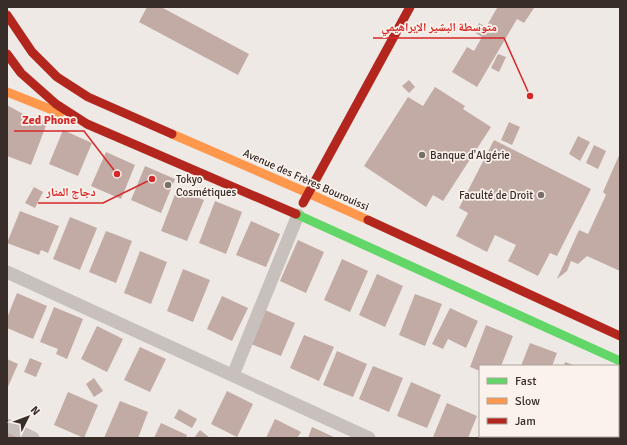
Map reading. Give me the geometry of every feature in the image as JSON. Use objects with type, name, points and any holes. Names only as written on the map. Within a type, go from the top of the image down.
[{"type":"main road","points":[[298,215],[308,193],[410,7]]},
{"type":"main road","name":"Avenue des Frères Bourouissi","points":[[7,15],[14,47],[32,52],[56,77],[88,97],[308,193],[620,336]]},
{"type":"main road","points":[[14,47],[21,73],[56,104],[87,124]]},
{"type":"main road","points":[[7,92],[87,124],[298,215],[607,354],[620,362]]},
{"type":"street","points":[[233,375],[298,215]]},
{"type":"street","points":[[7,272],[369,438]]},
{"type":"street","points":[[7,426],[33,438]]},
{"type":"building","points":[[147,7],[161,7],[249,54],[238,75],[139,22]]},
{"type":"building","points":[[495,7],[534,8],[524,23],[517,19],[477,87],[452,72],[467,47],[474,51],[482,37],[474,32],[479,23],[486,27],[497,8]]},
{"type":"building","points":[[498,54],[506,57],[499,72],[491,68]]},
{"type":"building","points":[[409,80],[415,87],[409,93],[402,86]]},
{"type":"building","points":[[435,87],[465,106],[463,109],[491,127],[443,201],[433,195],[426,207],[364,166],[408,97],[423,106]]},
{"type":"building","points":[[7,105],[23,114],[47,123],[31,165],[7,156]]},
{"type":"building","points":[[509,122],[520,127],[512,145],[501,140]]},
{"type":"building","points":[[63,130],[92,143],[78,176],[49,164]]},
{"type":"building","points":[[578,136],[590,142],[580,161],[569,154]]},
{"type":"building","points":[[494,140],[591,189],[557,256],[550,253],[538,276],[508,261],[516,245],[495,235],[487,252],[456,236],[468,213],[459,208]]},
{"type":"building","points":[[594,145],[606,151],[598,169],[586,163]]},
{"type":"building","points":[[106,152],[135,165],[121,199],[91,186]]},
{"type":"building","points":[[620,153],[620,271],[587,256],[578,264],[571,261],[567,271],[557,279],[579,230],[588,234],[606,195],[603,192]]},
{"type":"building","points":[[145,166],[175,179],[161,213],[131,200]]},
{"type":"building","points":[[34,187],[43,192],[35,208],[25,203]]},
{"type":"building","points":[[177,189],[204,200],[187,241],[161,231]]},
{"type":"building","points":[[215,201],[242,212],[226,254],[199,243]]},
{"type":"building","points":[[20,211],[59,226],[48,253],[41,250],[39,255],[7,243]]},
{"type":"building","points":[[70,217],[97,228],[80,270],[53,259]]},
{"type":"building","points":[[251,221],[280,234],[266,267],[236,255]]},
{"type":"building","points":[[106,231],[132,241],[116,283],[89,272]]},
{"type":"building","points":[[298,240],[324,252],[306,293],[280,281]]},
{"type":"building","points":[[140,251],[167,262],[151,304],[124,293]]},
{"type":"building","points":[[342,259],[368,271],[350,312],[324,300]]},
{"type":"building","points":[[183,269],[210,280],[193,322],[167,311]]},
{"type":"building","points":[[377,274],[403,286],[385,327],[359,315]]},
{"type":"building","points":[[17,293],[47,306],[33,339],[7,328],[7,318]]},
{"type":"building","points":[[415,294],[442,304],[425,346],[399,335]]},
{"type":"building","points":[[222,296],[248,308],[232,341],[207,329]]},
{"type":"building","points":[[54,307],[83,319],[67,359],[56,354],[58,349],[40,342]]},
{"type":"building","points":[[450,308],[478,321],[466,348],[448,339],[443,349],[432,344]]},
{"type":"building","points":[[265,310],[295,323],[281,356],[251,344]]},
{"type":"building","points":[[486,325],[513,336],[501,365],[479,365],[479,371],[470,367]]},
{"type":"building","points":[[97,326],[123,339],[107,372],[81,359]]},
{"type":"building","points":[[304,335],[334,347],[319,381],[290,368]]},
{"type":"building","points":[[530,343],[557,353],[552,365],[521,365]]},
{"type":"building","points":[[140,347],[166,359],[150,392],[124,380]]},
{"type":"building","points":[[337,351],[367,364],[353,397],[323,385]]},
{"type":"building","points":[[30,358],[42,363],[36,377],[24,372]]},
{"type":"building","points":[[7,359],[18,364],[7,389]]},
{"type":"building","points":[[565,362],[573,365],[564,365]]},
{"type":"building","points":[[373,366],[403,378],[389,412],[359,399]]},
{"type":"building","points":[[94,378],[103,391],[94,397],[86,384]]},
{"type":"building","points":[[411,382],[441,395],[427,428],[397,416]]},
{"type":"building","points":[[619,384],[620,385],[619,400]]},
{"type":"building","points":[[227,391],[253,404],[237,437],[211,424]]},
{"type":"building","points":[[68,392],[98,405],[84,438],[54,425]]},
{"type":"building","points":[[120,401],[148,412],[138,438],[104,438]]},
{"type":"building","points":[[447,403],[477,416],[468,438],[433,437]]},
{"type":"building","points":[[179,409],[197,419],[192,428],[174,418]]},
{"type":"building","points":[[275,419],[301,432],[297,438],[266,438]]},
{"type":"building","points":[[161,423],[187,435],[186,438],[154,438]]},
{"type":"building","points":[[312,427],[336,438],[308,438]]},
{"type":"building","points":[[200,430],[210,438],[194,438]]},
{"type":"building","points":[[7,432],[21,438],[7,438]]},
{"type":"building","points":[[480,437],[510,437],[510,438]]},
{"type":"building","points":[[521,437],[552,437],[552,438]]},
{"type":"traffic: fast","points":[[296,214],[620,361]]},
{"type":"traffic: slow","points":[[7,92],[60,113]]},
{"type":"traffic: slow","points":[[172,134],[368,220]]},
{"type":"traffic: jam","points":[[303,203],[410,7]]},
{"type":"traffic: jam","points":[[7,15],[32,52],[57,77],[88,97],[172,134]]},
{"type":"traffic: jam","points":[[7,54],[21,73],[56,104],[87,124],[296,214]]},
{"type":"traffic: jam","points":[[368,220],[620,336]]},
{"type":"place","name":"متوسطة البشير الإبراهيمي","points":[[530,96]]},
{"type":"place","name":"Banque d'Algérie","points":[[422,155]]},
{"type":"place","name":"Zed Phone","points":[[117,174]]},
{"type":"place","name":"دجاج المنار","points":[[152,179]]},
{"type":"place","name":"Tokyo Cosmétiques","points":[[168,185]]},
{"type":"place","name":"Faculté de Droit","points":[[541,195]]}]
